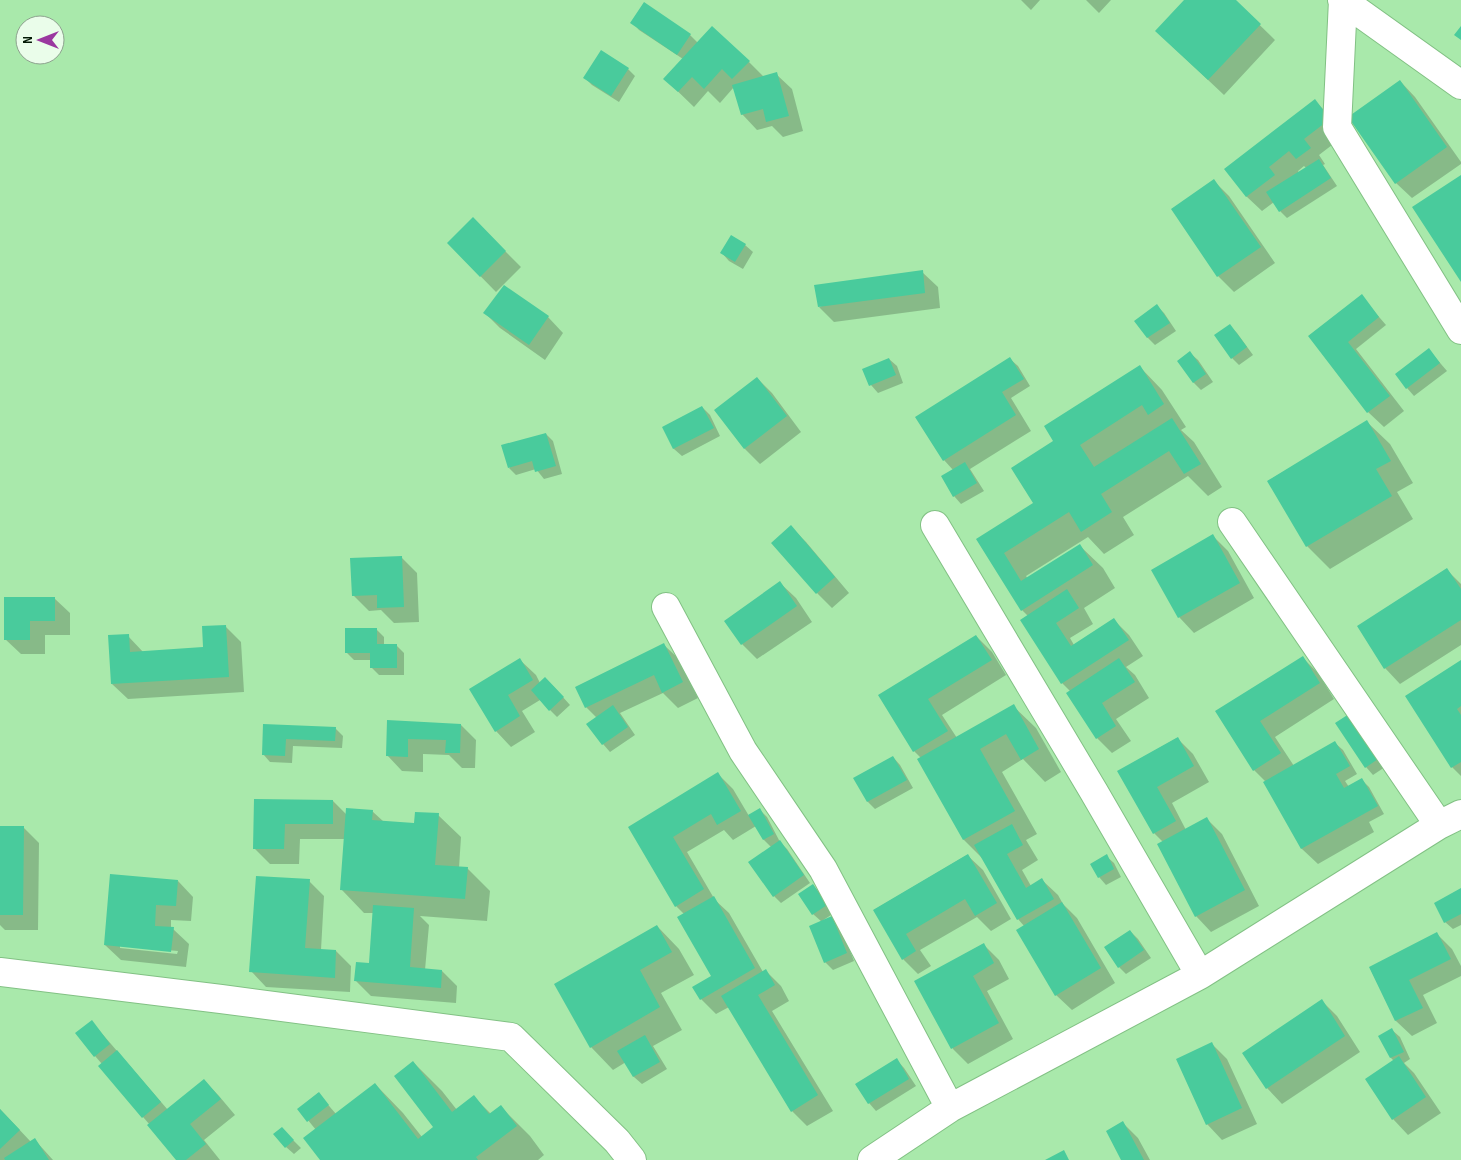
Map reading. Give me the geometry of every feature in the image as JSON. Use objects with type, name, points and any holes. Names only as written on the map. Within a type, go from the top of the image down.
[{"type":"street","points":[[1343,0],[1461,85]]},
{"type":"street","points":[[1343,0],[1337,127],[1461,330]]},
{"type":"street","points":[[872,1160],[950,1108],[1200,975],[1450,820],[1232,522]]},
{"type":"street","points":[[936,526],[1200,975]]},
{"type":"street","points":[[666,607],[743,751],[823,869],[950,1108]]},
{"type":"street","points":[[0,972],[511,1037],[617,1141],[632,1160]]},
{"type":"building","points":[[1184,0],[1236,0],[1261,24],[1208,80],[1155,31]]},
{"type":"building","points":[[644,2],[691,34],[677,55],[630,23]]},
{"type":"building","points":[[712,26],[750,61],[732,79],[722,69],[704,89],[692,77],[678,92],[663,79]]},
{"type":"building","points":[[1461,26],[1461,40],[1454,35]]},
{"type":"building","points":[[601,50],[629,68],[611,96],[583,78]]},
{"type":"building","points":[[777,72],[789,116],[766,122],[763,109],[741,115],[732,85]]},
{"type":"building","points":[[1400,80],[1447,147],[1395,184],[1348,117]]},
{"type":"building","points":[[1315,99],[1330,119],[1304,139],[1311,148],[1296,159],[1289,151],[1269,167],[1275,175],[1246,197],[1224,169]]},
{"type":"building","points":[[1319,159],[1331,178],[1279,212],[1266,192]]},
{"type":"building","points":[[1461,175],[1461,282],[1412,207]]},
{"type":"building","points":[[1214,179],[1261,247],[1217,277],[1171,209]]},
{"type":"building","points":[[473,217],[506,251],[480,277],[447,243]]},
{"type":"building","points":[[731,235],[746,244],[735,262],[720,253]]},
{"type":"building","points":[[923,270],[925,293],[818,307],[814,285]]},
{"type":"building","points":[[504,285],[549,316],[529,345],[483,313]]},
{"type":"building","points":[[1362,294],[1379,317],[1348,342],[1390,396],[1367,413],[1308,336]]},
{"type":"building","points":[[1157,304],[1170,323],[1147,338],[1134,321]]},
{"type":"building","points":[[1230,324],[1247,347],[1231,359],[1214,335]]},
{"type":"building","points":[[1429,348],[1440,363],[1406,389],[1395,374]]},
{"type":"building","points":[[1190,351],[1206,374],[1193,383],[1177,361]]},
{"type":"building","points":[[1010,357],[1024,379],[1002,392],[1016,415],[943,461],[915,417]]},
{"type":"building","points":[[889,358],[896,375],[869,386],[862,369]]},
{"type":"building","points":[[1140,365],[1164,404],[1148,415],[1142,405],[1080,445],[1094,467],[1172,418],[1201,464],[1184,474],[1169,451],[1101,494],[1112,512],[1081,532],[1069,512],[1004,553],[1021,581],[1080,544],[1093,565],[1021,611],[976,539],[1033,503],[1011,468],[1053,441],[1044,426]]},
{"type":"building","points":[[757,377],[787,416],[744,449],[714,410]]},
{"type":"building","points":[[702,406],[714,428],[673,449],[662,427]]},
{"type":"building","points":[[1367,420],[1391,461],[1376,469],[1392,496],[1306,547],[1267,481]]},
{"type":"building","points":[[546,433],[556,466],[535,472],[532,461],[508,468],[501,445]]},
{"type":"building","points":[[965,462],[977,483],[953,497],[941,476]]},
{"type":"building","points":[[791,525],[835,577],[816,594],[771,543]]},
{"type":"building","points":[[1213,534],[1240,583],[1178,618],[1151,570]]},
{"type":"building","points":[[402,556],[404,607],[377,608],[377,595],[352,596],[350,558]]},
{"type":"building","points":[[1447,568],[1461,589],[1461,620],[1384,669],[1357,626]]},
{"type":"building","points":[[780,581],[797,606],[741,645],[724,621]]},
{"type":"building","points":[[1067,589],[1079,608],[1056,623],[1071,646],[1114,618],[1129,640],[1061,684],[1020,620]]},
{"type":"building","points":[[4,597],[55,597],[55,621],[30,621],[30,640],[4,640]]},
{"type":"building","points":[[226,625],[229,677],[111,684],[108,635],[129,634],[130,652],[203,647],[202,626]]},
{"type":"building","points":[[345,628],[377,628],[377,644],[397,644],[397,668],[370,668],[370,653],[345,653]]},
{"type":"building","points":[[976,635],[992,660],[928,699],[948,731],[913,752],[878,695]]},
{"type":"building","points":[[664,643],[683,682],[662,693],[654,675],[585,708],[575,687]]},
{"type":"building","points":[[1303,656],[1320,683],[1260,721],[1281,753],[1253,771],[1215,711]]},
{"type":"building","points":[[520,658],[533,680],[508,695],[520,716],[495,732],[469,689]]},
{"type":"building","points":[[1119,658],[1135,682],[1102,703],[1116,726],[1096,739],[1066,693]]},
{"type":"building","points":[[1461,660],[1461,706],[1457,709],[1461,715],[1461,762],[1451,768],[1405,696]]},
{"type":"building","points":[[545,677],[564,697],[549,711],[531,690]]},
{"type":"building","points":[[1014,704],[1039,749],[1021,760],[1006,734],[980,749],[1015,811],[963,840],[917,759]]},
{"type":"building","points":[[613,705],[628,727],[602,745],[586,724]]},
{"type":"building","points":[[1349,714],[1378,759],[1365,768],[1335,723]]},
{"type":"building","points":[[387,720],[461,724],[460,753],[445,753],[446,740],[408,739],[408,757],[386,756]]},
{"type":"building","points":[[263,724],[336,727],[335,741],[286,739],[285,756],[262,755]]},
{"type":"building","points":[[1178,737],[1194,766],[1157,787],[1176,821],[1153,834],[1117,771]]},
{"type":"building","points":[[1335,741],[1350,766],[1336,774],[1344,788],[1362,778],[1378,806],[1301,849],[1263,782]]},
{"type":"building","points":[[893,756],[907,780],[867,802],[853,778]]},
{"type":"building","points":[[718,772],[741,811],[717,825],[711,814],[673,837],[704,889],[675,907],[628,827]]},
{"type":"building","points":[[254,799],[333,800],[333,824],[285,824],[284,849],[253,849]]},
{"type":"building","points":[[346,808],[373,810],[372,820],[414,823],[415,812],[439,813],[435,865],[468,867],[465,899],[340,890]]},
{"type":"building","points":[[760,808],[774,834],[763,840],[748,815]]},
{"type":"building","points":[[1207,817],[1245,890],[1195,917],[1157,844]]},
{"type":"building","points":[[1012,824],[1023,845],[1007,854],[1026,888],[1042,878],[1054,899],[1017,920],[974,845]]},
{"type":"building","points":[[0,826],[24,826],[23,915],[0,915]]},
{"type":"building","points":[[780,840],[804,875],[773,897],[748,862]]},
{"type":"building","points":[[968,854],[997,903],[975,916],[965,899],[906,934],[916,951],[902,960],[873,910]]},
{"type":"building","points":[[1107,854],[1114,869],[1098,878],[1090,864]]},
{"type":"building","points":[[110,874],[178,880],[176,906],[156,905],[155,926],[174,927],[171,952],[104,945]]},
{"type":"building","points":[[256,876],[310,879],[305,948],[336,950],[335,978],[249,972]]},
{"type":"building","points":[[813,884],[827,905],[812,915],[798,894]]},
{"type":"building","points":[[1461,888],[1461,914],[1444,923],[1434,903]]},
{"type":"building","points":[[714,896],[755,968],[700,1000],[692,987],[711,976],[677,917]]},
{"type":"building","points":[[1062,902],[1101,968],[1055,996],[1016,930]]},
{"type":"building","points":[[373,905],[414,908],[410,967],[442,970],[441,988],[354,981],[356,962],[369,963]]},
{"type":"building","points":[[832,916],[847,953],[824,963],[809,926]]},
{"type":"building","points":[[657,925],[672,952],[640,970],[660,1007],[590,1048],[554,984]]},
{"type":"building","points":[[1130,930],[1144,950],[1118,968],[1104,947]]},
{"type":"building","points":[[1437,932],[1451,959],[1409,980],[1423,1008],[1395,1021],[1369,967]]},
{"type":"building","points":[[984,943],[994,963],[973,976],[999,1023],[951,1049],[914,981]]},
{"type":"building","points":[[766,969],[775,985],[758,995],[818,1095],[791,1112],[721,996]]},
{"type":"building","points":[[1322,999],[1345,1036],[1266,1089],[1242,1053]]},
{"type":"building","points":[[92,1020],[110,1044],[94,1057],[75,1033]]},
{"type":"building","points":[[1392,1028],[1404,1052],[1390,1058],[1378,1036]]},
{"type":"building","points":[[645,1035],[660,1062],[633,1077],[617,1051]]},
{"type":"building","points":[[1212,1042],[1242,1108],[1206,1125],[1176,1059]]},
{"type":"building","points":[[117,1050],[161,1102],[142,1118],[98,1066]]},
{"type":"building","points":[[1399,1056],[1426,1097],[1392,1120],[1365,1079]]},
{"type":"building","points":[[897,1058],[909,1079],[868,1104],[855,1084]]},
{"type":"building","points":[[413,1061],[452,1112],[474,1095],[489,1114],[501,1105],[517,1126],[476,1157],[478,1160],[320,1160],[303,1138],[375,1083],[418,1139],[433,1127],[394,1076]]},
{"type":"building","points":[[204,1079],[221,1099],[190,1124],[206,1144],[186,1160],[176,1160],[147,1125]]},
{"type":"building","points":[[319,1092],[329,1105],[307,1122],[297,1109]]},
{"type":"building","points":[[0,1109],[20,1130],[0,1149]]},
{"type":"building","points":[[1123,1121],[1144,1160],[1121,1160],[1106,1131]]},
{"type":"building","points":[[282,1127],[294,1140],[285,1148],[273,1134]]},
{"type":"building","points":[[35,1138],[49,1160],[5,1160],[4,1158]]},
{"type":"building","points":[[1064,1150],[1069,1160],[1045,1160]]}]
